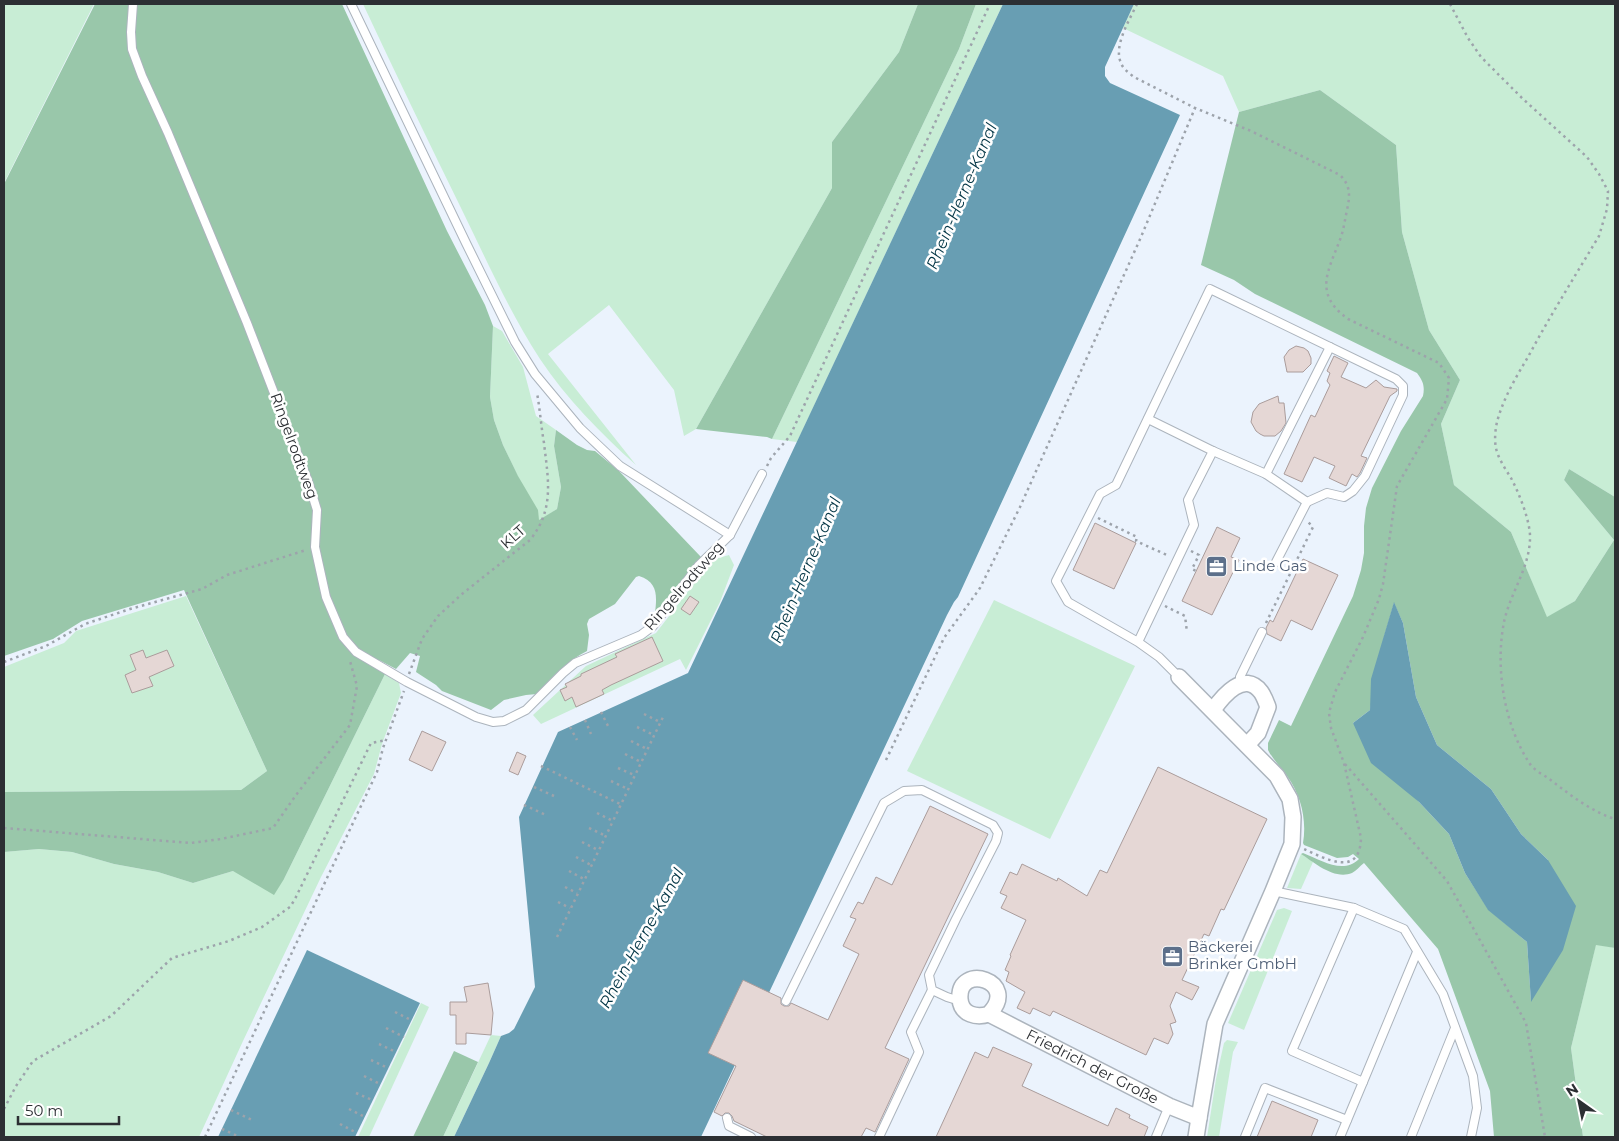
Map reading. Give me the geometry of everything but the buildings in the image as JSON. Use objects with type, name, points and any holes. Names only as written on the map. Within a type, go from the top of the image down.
[{"type":"street","points":[[1179,677],[1248,745],[1276,776],[1290,799],[1293,817],[1292,844],[1274,891],[1215,1024],[1196,1137]]},
{"type":"street","points":[[1212,710],[1232,688],[1240,684],[1255,686],[1262,693],[1268,707],[1258,733],[1248,745]]},
{"type":"street","points":[[960,1000],[960,991],[965,983],[973,978],[982,978],[991,982],[996,989],[998,998],[995,1007],[989,1014]]},
{"type":"street","name":"Friedrich der Große","points":[[960,1000],[964,1009],[971,1015],[989,1014],[1169,1106],[1199,1118]]},
{"type":"lane","name":"Ringelrodtweg","points":[[133,4],[132,49],[246,323],[308,481],[317,510],[315,547],[326,597],[343,637],[356,652],[407,682],[476,717],[493,722],[504,721],[526,710],[563,673],[575,664],[641,635],[653,626],[699,565],[730,535],[762,474]]},
{"type":"lane","name":"Ringelrodtweg","points":[[351,4],[515,342],[535,374],[580,428],[620,466],[730,535]]},
{"type":"lane","points":[[1179,677],[1159,657],[1138,642],[1068,602],[1056,581],[1100,494],[1116,486],[1210,289],[1396,379],[1403,386],[1403,395],[1365,476],[1353,491],[1344,497],[1327,494],[1307,502],[1276,562]]},
{"type":"lane","points":[[1266,474],[1330,347]]},
{"type":"lane","points":[[1148,419],[1213,451],[1266,474],[1307,502]]},
{"type":"lane","points":[[1138,642],[1194,525],[1188,500],[1213,451]]},
{"type":"lane","points":[[1240,684],[1240,677],[1262,632]]},
{"type":"lane","points":[[786,1001],[884,803],[904,791],[922,790],[993,825],[998,833],[996,841],[956,918],[930,976],[932,990],[911,1032],[920,1052],[879,1137]]},
{"type":"lane","points":[[1274,891],[1354,908],[1404,929],[1442,994],[1474,1076],[1477,1108],[1471,1137]]},
{"type":"lane","points":[[1354,908],[1292,1051],[1363,1082]]},
{"type":"lane","points":[[1340,1137],[1417,952]]},
{"type":"lane","points":[[932,990],[947,997],[960,1000]]},
{"type":"lane","points":[[1411,1137],[1455,1028]]},
{"type":"lane","points":[[1245,1137],[1265,1088],[1347,1120]]},
{"type":"lane","points":[[1156,1137],[1169,1106]]},
{"type":"lane","points":[[727,1118],[729,1126],[751,1137]]},
{"type":"path","points":[[762,474],[771,458],[790,436],[990,4]]},
{"type":"path","points":[[1137,4],[1122,36],[1119,50],[1120,62],[1126,71],[1134,77],[1195,108],[1251,131],[1340,175],[1346,180],[1350,195],[1348,207],[1341,235],[1328,267],[1326,279],[1326,291],[1331,302],[1338,311],[1348,318],[1439,363],[1449,378],[1447,399],[1398,486],[1379,599],[1363,637],[1330,704],[1330,728],[1344,763],[1361,838],[1358,854],[1349,861],[1342,863],[1334,862],[1292,844]]},
{"type":"path","points":[[1450,4],[1468,38],[1481,57],[1522,99],[1587,157],[1608,191],[1606,210],[1599,236],[1510,389],[1497,422],[1495,438],[1496,450],[1521,499],[1530,535],[1528,553],[1508,608],[1502,640],[1502,675],[1509,719],[1531,766],[1575,799],[1615,819]]},
{"type":"path","points":[[886,760],[944,638],[980,588],[1020,507],[1142,237],[1195,108]]},
{"type":"path","name":"KLT","points":[[205,1137],[378,772],[386,740],[422,639],[438,616],[462,594],[530,540],[537,531],[545,514],[550,487],[535,374]]},
{"type":"path","points":[[1262,632],[1313,527],[1301,514]]},
{"type":"path","points":[[1090,515],[1137,537],[1136,541],[1173,558],[1178,545],[1199,555],[1192,569],[1196,571]]},
{"type":"path","points":[[4,662],[46,646],[85,624],[202,589],[227,575],[315,547]]},
{"type":"path","points":[[1174,611],[1185,616],[1187,632]]},
{"type":"path","points":[[4,828],[191,843],[221,840],[273,828],[350,725],[357,686],[343,637]]},
{"type":"path","points":[[601,712],[608,726]]},
{"type":"path","points":[[644,714],[660,722]]},
{"type":"path","points":[[556,937],[664,715]]},
{"type":"path","points":[[585,720],[591,734]]},
{"type":"path","points":[[570,726],[577,740]]},
{"type":"path","points":[[637,727],[654,735]]},
{"type":"path","points":[[4,1109],[16,1086],[33,1061],[111,1016],[172,958],[229,941],[262,927],[290,906],[371,743],[386,740]]},
{"type":"path","points":[[631,741],[647,748]]},
{"type":"path","points":[[624,754],[641,762]]},
{"type":"path","points":[[1344,763],[1447,881],[1526,1023],[1545,1137]]},
{"type":"path","points":[[541,766],[620,804]]},
{"type":"path","points":[[618,768],[634,775]]},
{"type":"path","points":[[611,782],[628,789]]},
{"type":"path","points":[[534,787],[554,796]]},
{"type":"path","points":[[524,805],[546,815]]},
{"type":"path","points":[[597,813],[613,820]]},
{"type":"path","points":[[590,828],[604,835]]},
{"type":"path","points":[[582,842],[598,850]]},
{"type":"path","points":[[576,857],[592,865]]},
{"type":"path","points":[[569,871],[584,879]]},
{"type":"path","points":[[565,887],[577,893]]},
{"type":"path","points":[[558,902],[570,908]]},
{"type":"path","points":[[394,1012],[412,1020]]},
{"type":"path","points":[[386,1028],[404,1037]]},
{"type":"path","points":[[379,1044],[396,1052]]},
{"type":"path","points":[[371,1060],[388,1068]]},
{"type":"path","points":[[364,1076],[380,1084]]},
{"type":"path","points":[[356,1093],[372,1100]]},
{"type":"path","points":[[349,1109],[365,1117]]},
{"type":"path","points":[[231,1110],[254,1121]]},
{"type":"path","points":[[340,1124],[357,1133]]},
{"type":"path","points":[[222,1128],[240,1137]]},
{"type":"green space","points":[[4,4],[94,4],[4,183]]},
{"type":"green space","points":[[95,4],[342,4],[447,231],[485,305],[493,326],[490,397],[494,420],[503,445],[518,476],[538,510],[539,520],[557,509],[561,487],[554,446],[556,430],[577,445],[587,450],[595,451],[619,471],[701,557],[655,613],[656,595],[653,586],[645,579],[639,576],[636,577],[615,604],[589,619],[587,624],[589,635],[587,651],[566,665],[537,694],[504,700],[491,710],[442,691],[416,672],[420,656],[410,653],[396,669],[379,660],[375,668],[385,674],[284,879],[274,895],[233,871],[193,883],[158,872],[114,864],[72,852],[39,849],[4,852],[4,792],[241,790],[267,771],[184,590],[82,621],[53,639],[4,656],[4,184]]},
{"type":"green space","points":[[363,4],[918,4],[899,52],[832,142],[832,188],[696,429],[684,436],[674,390],[609,305],[548,354],[636,465],[573,402],[550,373],[529,341],[489,266]]},
{"type":"green space","points":[[918,4],[976,4],[959,49],[772,439],[696,429],[832,188],[832,142],[899,52]]},
{"type":"green space","points":[[976,4],[1003,4],[797,442],[772,439],[959,49]]},
{"type":"green space","points":[[1134,4],[1615,5],[1615,497],[1569,469],[1564,480],[1614,540],[1575,601],[1547,618],[1511,532],[1454,485],[1441,424],[1460,380],[1429,330],[1402,232],[1396,145],[1320,90],[1239,112],[1223,76],[1123,28]]},
{"type":"green space","points":[[1320,90],[1396,145],[1402,232],[1429,330],[1460,380],[1441,424],[1454,485],[1511,532],[1547,617],[1575,601],[1614,540],[1564,480],[1569,469],[1615,497],[1615,948],[1596,945],[1571,1048],[1583,1137],[1494,1137],[1490,1091],[1438,949],[1364,863],[1352,873],[1338,874],[1325,870],[1301,854],[1303,853],[1339,866],[1353,864],[1359,859],[1353,854],[1348,857],[1337,858],[1304,845],[1304,826],[1299,799],[1292,783],[1268,750],[1268,743],[1279,720],[1291,726],[1353,596],[1364,553],[1366,508],[1372,488],[1401,431],[1423,396],[1424,386],[1417,373],[1255,294],[1234,280],[1201,265],[1239,112]],"holes":[[[1394,603],[1403,623],[1416,697],[1437,745],[1491,789],[1521,834],[1548,860],[1531,1001],[1527,942],[1488,909],[1465,873],[1449,834],[1419,802],[1353,723],[1370,710],[1384,637]]]},
{"type":"green space","points":[[493,326],[502,331],[523,367],[536,416],[556,430],[554,446],[561,487],[557,509],[539,521],[503,445],[494,420],[490,397]]},
{"type":"green space","points":[[729,555],[734,565],[720,602],[686,670],[680,659],[541,724],[533,715],[586,666],[656,633],[706,568],[715,559]]},
{"type":"green space","points":[[186,596],[267,771],[241,790],[4,792],[4,667],[64,643],[76,631]]},
{"type":"green space","points":[[994,600],[1135,666],[1050,839],[907,771]]},
{"type":"green space","points":[[385,674],[399,683],[401,693],[382,744],[374,774],[321,877],[199,1137],[4,1137],[4,852],[39,849],[72,852],[114,864],[158,872],[193,883],[233,871],[284,879]]},
{"type":"green space","points":[[1301,854],[1313,862],[1301,889],[1287,888]]},
{"type":"green space","points":[[1284,908],[1292,911],[1244,1030],[1228,1023],[1277,910]]},
{"type":"green space","points":[[1596,944],[1615,948],[1615,1137],[1583,1137],[1571,1048]]},
{"type":"green space","points":[[421,1003],[429,1007],[369,1137],[358,1137]]},
{"type":"green space","points":[[491,1035],[501,1036],[489,1063],[454,1137],[443,1137]]},
{"type":"green space","points":[[1227,1040],[1238,1042],[1233,1052],[1219,1137],[1207,1137],[1216,1079],[1224,1043]]},
{"type":"green space","points":[[454,1051],[478,1062],[443,1137],[413,1137]]},
{"type":"water","name":"Rhein-Herne-Kanal","points":[[1003,4],[1134,4],[1105,67],[1105,76],[1110,83],[1180,115],[958,597],[947,615],[701,1137],[454,1137],[501,1036],[514,1029],[535,987],[519,817],[558,732],[688,673]]},
{"type":"water","points":[[1394,602],[1403,623],[1416,697],[1437,745],[1491,789],[1521,834],[1548,860],[1576,906],[1563,950],[1531,1002],[1527,942],[1488,910],[1465,873],[1449,834],[1419,802],[1371,763],[1353,723],[1370,710],[1371,679]]},
{"type":"water","points":[[307,950],[420,1003],[355,1137],[218,1137]]},
{"type":"place","name":"Linde Gas","points":[[1217,566]]},
{"type":"place","name":"Bäckerei Brinker GmbH","points":[[1172,956]]}]
